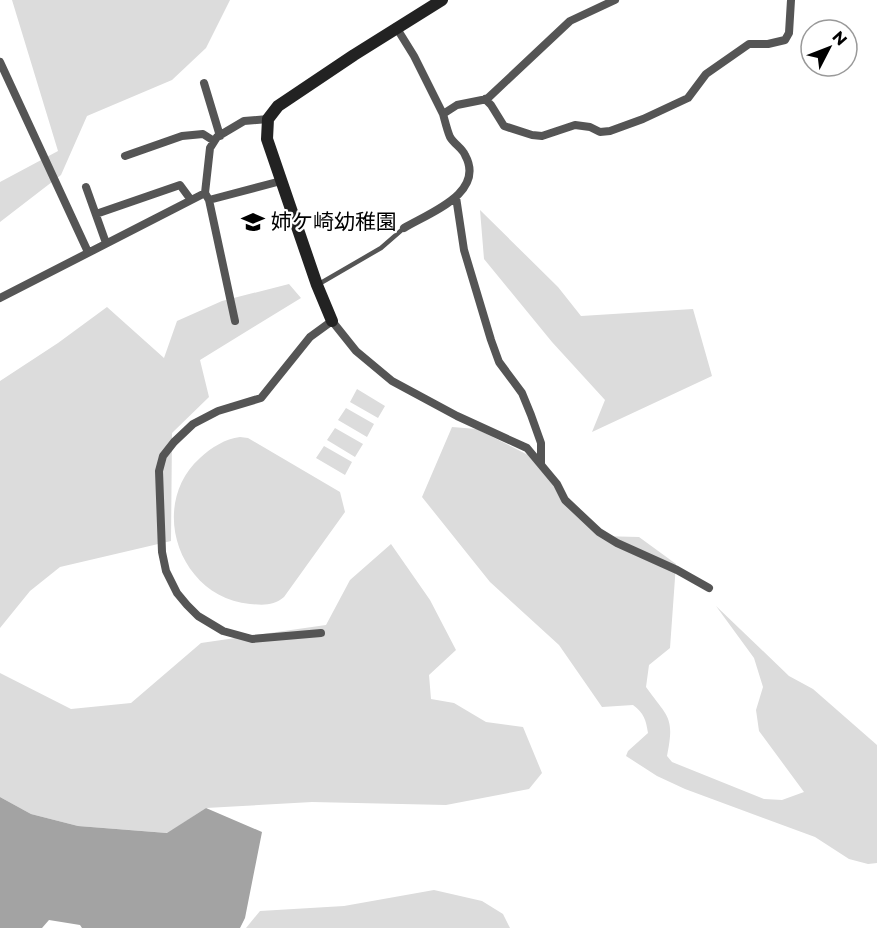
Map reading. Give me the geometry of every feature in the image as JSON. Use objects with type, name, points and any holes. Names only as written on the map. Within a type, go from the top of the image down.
[{"type":"street","points":[[442,0],[396,27],[278,106],[268,119],[267,139],[317,285],[332,321],[356,351],[392,381],[457,416],[527,448],[557,484],[565,500],[599,532],[709,588]]},
{"type":"street","points":[[443,114],[457,105],[485,99],[570,21],[615,0]]},
{"type":"street","points":[[485,99],[504,126],[532,135],[542,136],[575,125],[590,127],[600,132],[610,131],[644,119],[688,98],[706,74],[749,44],[768,44],[785,40],[789,33],[791,0]]},
{"type":"street","points":[[396,27],[414,56],[443,114],[449,136],[465,154],[471,172],[467,185],[456,197],[404,228]]},
{"type":"street","points":[[0,62],[88,252]]},
{"type":"street","points":[[204,83],[217,138]]},
{"type":"street","points":[[235,321],[207,197],[210,147],[217,138],[244,120],[268,119]]},
{"type":"street","points":[[125,156],[182,136],[203,134],[217,138]]},
{"type":"street","points":[[0,297],[191,200],[281,181]]},
{"type":"street","points":[[96,214],[180,185],[191,200]]},
{"type":"street","points":[[86,187],[106,243]]},
{"type":"street","points":[[456,197],[464,250],[491,340],[499,362],[522,393],[531,415],[541,443],[543,458],[541,463]]},
{"type":"street","points":[[321,633],[252,639],[223,631],[198,616],[187,605],[177,594],[166,571],[162,552],[159,471],[163,456],[193,424],[218,411],[261,398],[310,337],[332,321]]},
{"type":"lane","points":[[317,285],[381,248],[404,228]]},
{"type":"shaded area","points":[[12,0],[230,0],[206,48],[172,80],[87,116],[61,175],[0,222],[0,182],[58,151]]},
{"type":"shaded area","points":[[480,210],[558,287],[581,316],[693,309],[712,376],[592,432],[605,400],[552,342],[484,259]]},
{"type":"shaded area","points":[[289,284],[301,298],[200,360],[209,397],[172,433],[171,541],[60,567],[30,591],[0,628],[0,381],[107,307],[164,358],[177,321],[222,301]]},
{"type":"shaded area","points":[[357,389],[385,406],[378,418],[350,402]]},
{"type":"shaded area","points":[[346,408],[374,424],[367,437],[338,420]]},
{"type":"shaded area","points":[[452,427],[477,429],[528,455],[599,536],[639,537],[676,564],[670,648],[649,665],[646,687],[668,718],[670,733],[667,756],[672,762],[764,799],[782,800],[804,792],[759,731],[756,710],[763,687],[754,658],[716,606],[789,676],[813,689],[877,745],[877,863],[868,864],[849,859],[815,837],[685,789],[657,776],[626,756],[628,751],[648,733],[640,711],[633,705],[602,707],[559,645],[490,582],[422,497]]},
{"type":"shaded area","points":[[335,428],[363,444],[355,457],[327,440]]},
{"type":"shaded area","points":[[240,437],[248,438],[340,492],[345,512],[284,597],[268,604],[250,604],[226,598],[205,585],[189,568],[179,547],[174,524],[176,500],[184,478],[209,450]]},
{"type":"shaded area","points":[[324,446],[352,462],[345,475],[316,458]]},
{"type":"shaded area","points":[[391,544],[430,600],[456,650],[429,675],[431,699],[454,703],[486,722],[523,727],[542,773],[529,789],[446,805],[312,802],[206,808],[168,833],[78,826],[31,814],[0,797],[0,673],[71,709],[131,703],[201,643],[326,625],[350,580]]},
{"type":"shaded area","points":[[0,797],[31,814],[78,826],[167,833],[206,808],[262,832],[245,918],[240,928],[82,928],[80,925],[49,920],[42,928],[0,928]]},
{"type":"shaded area","points":[[434,890],[482,901],[503,914],[510,928],[246,928],[260,911],[344,906]]},
{"type":"place","name":"姉ケ崎幼稚園","points":[[253,222]]}]
